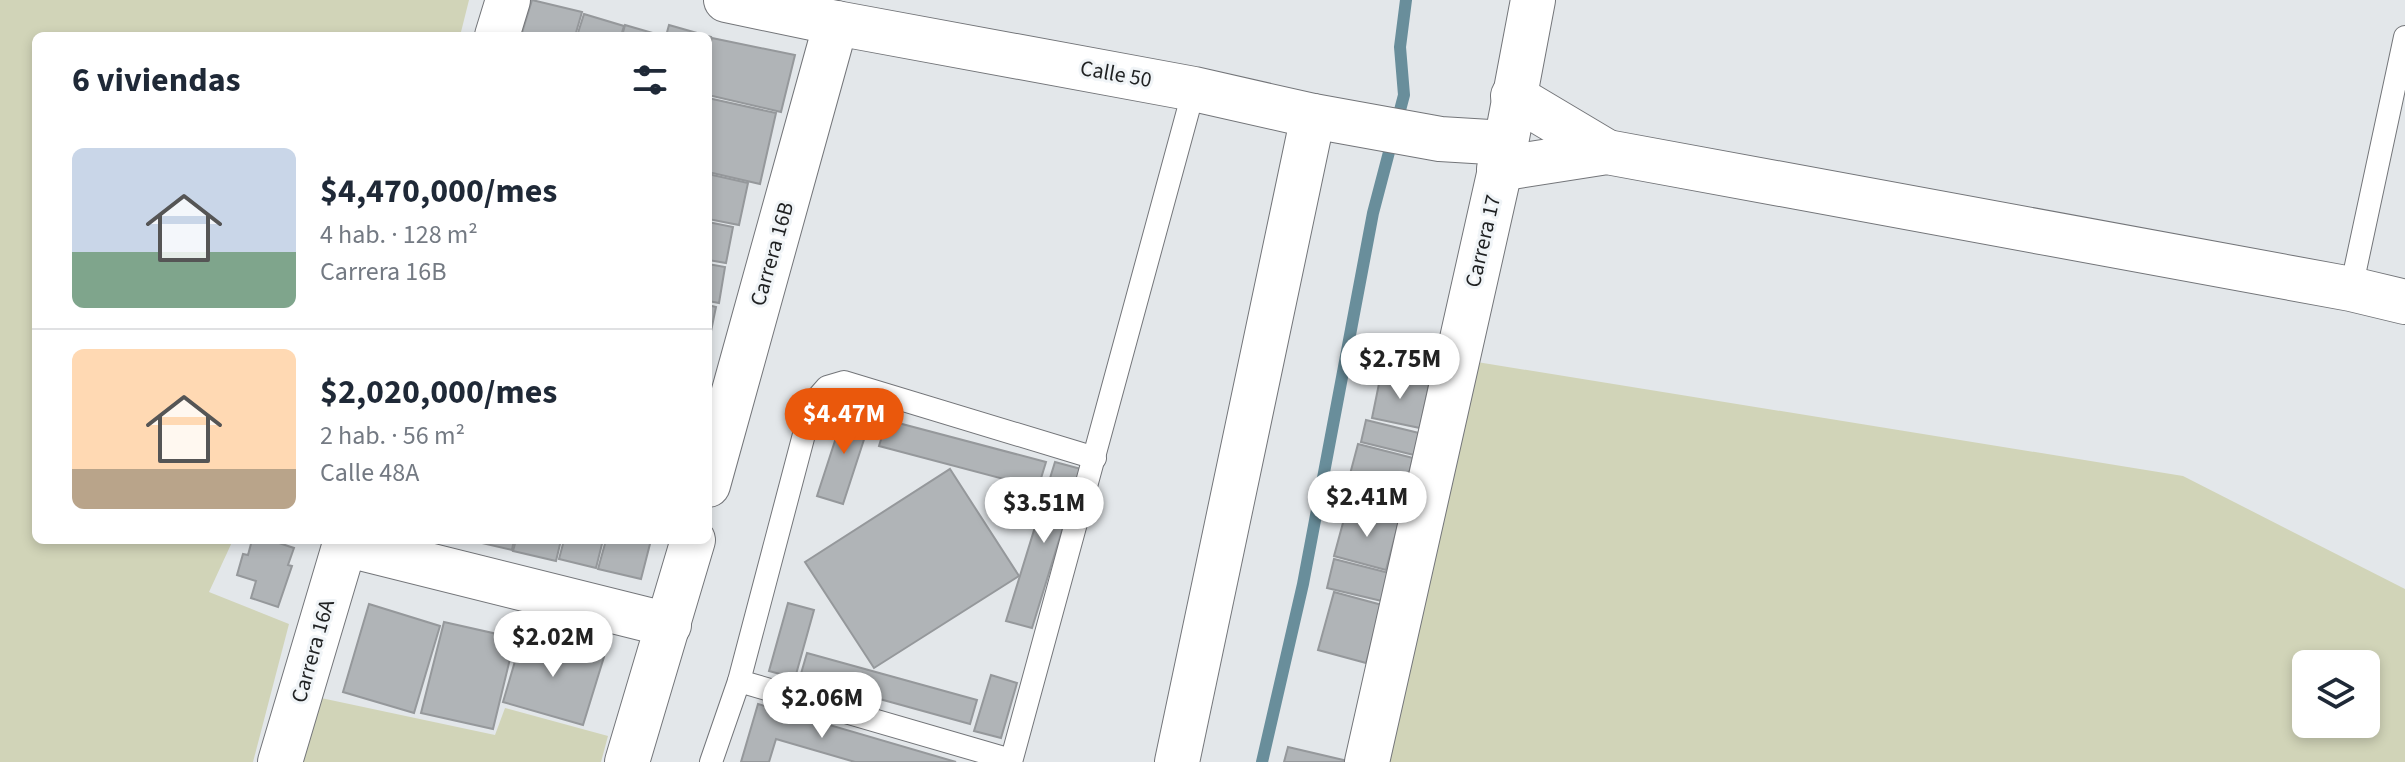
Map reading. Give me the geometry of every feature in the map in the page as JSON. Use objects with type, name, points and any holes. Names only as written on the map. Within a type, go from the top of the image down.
[{"type":"street","points":[[498,32],[508,0]]},
{"type":"street","name":"Calle 50","points":[[726,0],[1194,89],[1313,116],[1440,139],[1502,156],[1607,152]]},
{"type":"street","name":"Carrera 17","points":[[1367,762],[1502,156],[1533,0]]},
{"type":"street","name":"Carrera 16B","points":[[712,471],[836,23]]},
{"type":"street","points":[[1513,96],[1607,152],[2351,289],[2405,302]]},
{"type":"street","points":[[1177,762],[1313,116]]},
{"type":"street","name":"Carrera 16A","points":[[280,762],[344,544]]},
{"type":"street","points":[[353,544],[669,625]]},
{"type":"street","points":[[627,762],[692,544]]},
{"type":"lane","points":[[2351,289],[2405,37]]},
{"type":"lane","points":[[739,681],[1011,761],[1194,89]]},
{"type":"lane","points":[[711,762],[739,681],[812,404],[827,387],[844,382],[1095,458]]},
{"type":"green space","points":[[0,0],[469,0],[461,32],[32,32],[32,544],[231,544],[209,592],[289,624],[253,762],[0,762]]},
{"type":"green space","points":[[1477,362],[2183,476],[2405,589],[2405,762],[1389,762]]},
{"type":"green space","points":[[321,698],[495,735],[505,708],[608,736],[601,762],[302,762]]},
{"type":"building","points":[[532,0],[582,12],[576,32],[522,32]]},
{"type":"building","points":[[584,14],[624,26],[622,32],[578,32]]},
{"type":"building","points":[[625,25],[649,32],[623,32]]},
{"type":"building","points":[[669,25],[694,32],[667,32]]},
{"type":"building","points":[[712,38],[795,55],[781,112],[712,96]]},
{"type":"building","points":[[712,99],[776,113],[760,184],[712,173]]},
{"type":"building","points":[[712,175],[748,183],[739,225],[712,220]]},
{"type":"building","points":[[712,223],[733,227],[726,263],[712,261]]},
{"type":"building","points":[[712,265],[725,267],[719,303],[712,302]]},
{"type":"building","points":[[712,306],[716,307],[712,326]]},
{"type":"building","points":[[1381,374],[1429,384],[1420,428],[1372,418]]},
{"type":"building","points":[[846,407],[872,415],[843,504],[817,496]]},
{"type":"building","points":[[887,420],[1046,462],[1038,488],[879,446]]},
{"type":"building","points":[[1366,420],[1419,433],[1414,455],[1361,442]]},
{"type":"building","points":[[1358,444],[1413,458],[1404,492],[1349,478]]},
{"type":"building","points":[[1055,462],[1081,469],[1032,628],[1006,621]]},
{"type":"building","points":[[950,469],[1019,576],[874,668],[805,562]]},
{"type":"building","points":[[1356,483],[1404,495],[1398,519],[1350,506]]},
{"type":"building","points":[[1347,508],[1399,521],[1386,570],[1334,556]]},
{"type":"building","points":[[251,544],[282,544],[294,548],[288,565],[292,566],[278,607],[251,598],[256,581],[237,575],[243,554],[248,555]]},
{"type":"building","points":[[486,544],[513,544],[512,550]]},
{"type":"building","points":[[515,544],[560,544],[556,561],[513,551]]},
{"type":"building","points":[[563,544],[602,544],[596,568],[559,559]]},
{"type":"building","points":[[605,544],[650,544],[641,579],[598,569]]},
{"type":"building","points":[[1334,559],[1393,574],[1386,602],[1327,588]]},
{"type":"building","points":[[1334,592],[1382,605],[1366,663],[1318,650]]},
{"type":"building","points":[[788,603],[814,610],[795,678],[769,671]]},
{"type":"building","points":[[369,604],[440,626],[414,713],[343,692]]},
{"type":"building","points":[[444,622],[515,638],[493,729],[421,713]]},
{"type":"building","points":[[523,634],[604,657],[583,725],[503,702]]},
{"type":"building","points":[[807,653],[977,700],[970,724],[800,677]]},
{"type":"building","points":[[991,675],[1017,683],[1001,738],[974,731]]},
{"type":"building","points":[[758,704],[956,762],[855,762],[776,739],[769,762],[741,762]]},
{"type":"building","points":[[1288,747],[1352,762],[1284,762]]},
{"type":"waterway","points":[[1262,762],[1303,584],[1373,213],[1404,95],[1400,47],[1406,0]]}]
